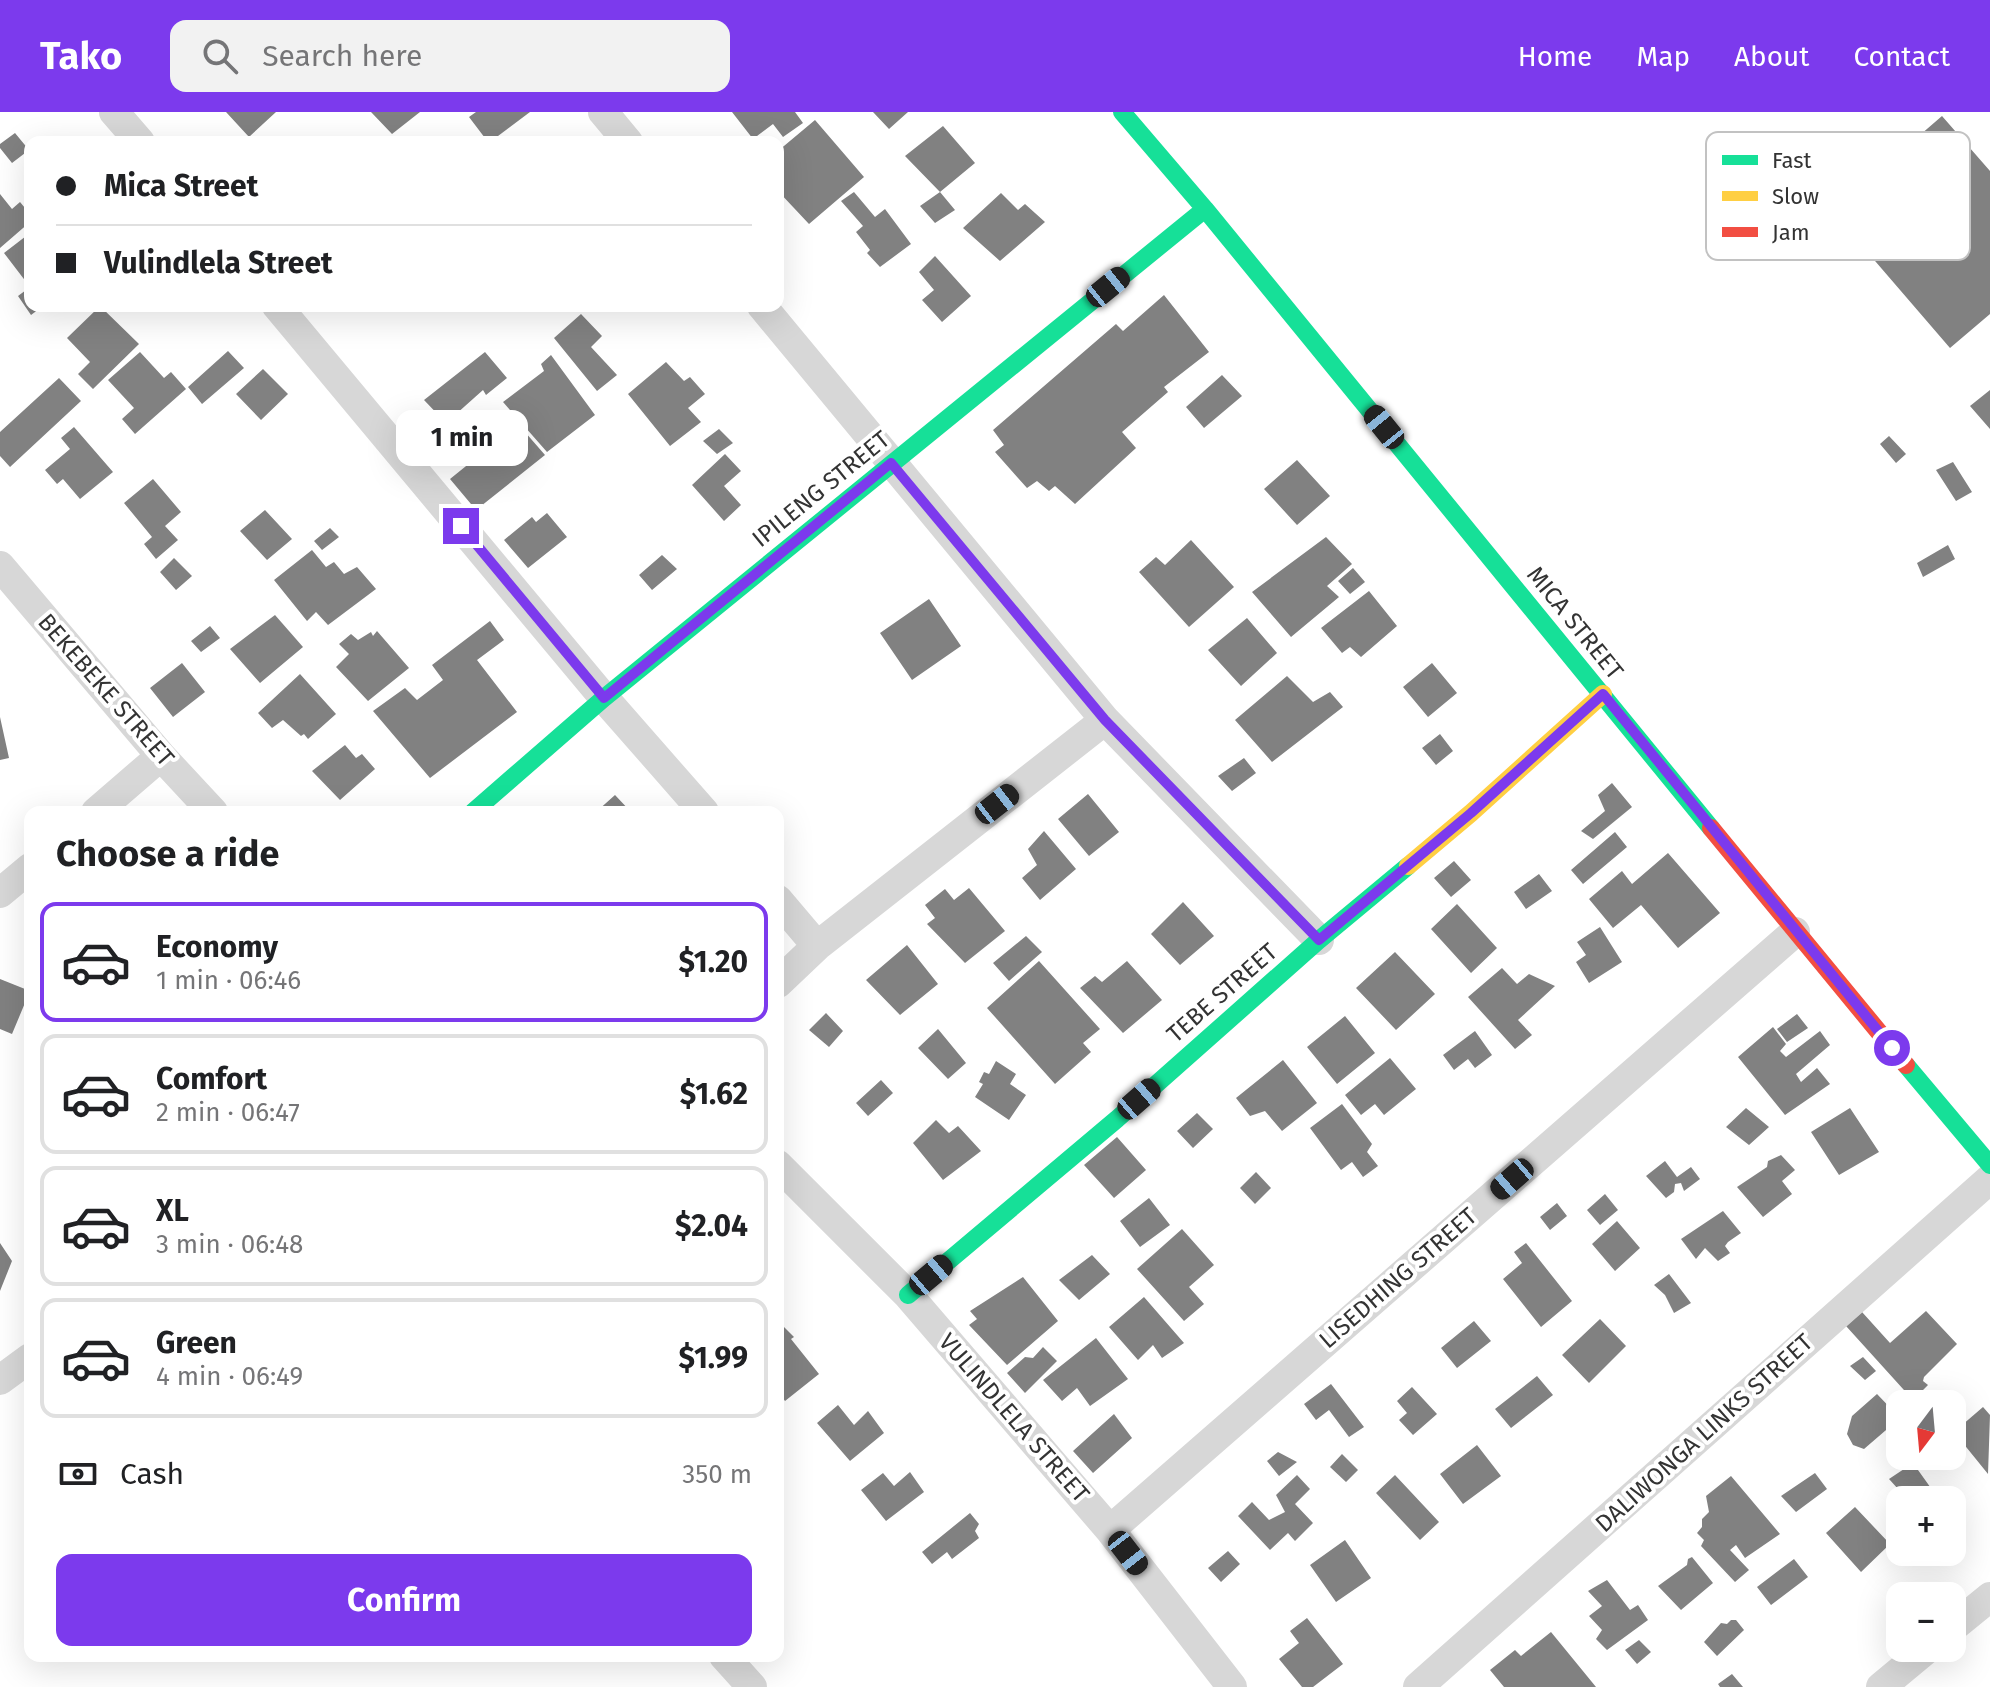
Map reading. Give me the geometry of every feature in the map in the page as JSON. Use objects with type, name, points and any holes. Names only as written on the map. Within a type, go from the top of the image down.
[{"type":"street","points":[[114,112],[135,136]]},
{"type":"street","points":[[603,112],[623,136]]},
{"type":"street","name":"MICA STREET","points":[[1122,112],[1990,1165]]},
{"type":"street","name":"IPILENG STREET","points":[[480,806],[604,698],[1205,209]]},
{"type":"street","points":[[282,312],[604,698],[699,806]]},
{"type":"street","points":[[767,312],[1105,720],[1319,940]]},
{"type":"street","name":"BEKEBEKE STREET","points":[[0,566],[161,756],[207,806]]},
{"type":"street","name":"TEBE STREET","points":[[908,1295],[1471,813],[1603,694]]},
{"type":"street","points":[[784,977],[817,946],[1105,720]]},
{"type":"street","points":[[103,806],[161,756]]},
{"type":"street","points":[[0,893],[24,873]]},
{"type":"street","points":[[784,907],[817,946]]},
{"type":"street","name":"LISEDHING STREET","points":[[1110,1530],[1795,932]]},
{"type":"street","name":"VULINDLELA STREET","points":[[784,1171],[908,1295],[1110,1530],[1232,1687]]},
{"type":"street","name":"DALIWONGA LINKS STREET","points":[[1418,1687],[1990,1179]]},
{"type":"street","points":[[0,1380],[24,1362]]},
{"type":"street","points":[[1966,1617],[1990,1597]]},
{"type":"street","points":[[729,1662],[752,1687]]},
{"type":"street","points":[[1881,1687],[1911,1662]]},
{"type":"building","points":[[226,112],[276,112],[250,136]]},
{"type":"building","points":[[371,112],[420,112],[392,134]]},
{"type":"building","points":[[476,112],[530,112],[498,136],[483,136],[469,117]]},
{"type":"building","points":[[732,112],[795,112],[803,123],[784,136],[773,124],[757,136],[751,136]]},
{"type":"building","points":[[873,112],[908,112],[889,129]]},
{"type":"building","points":[[1942,116],[1956,132],[1923,132]]},
{"type":"building","points":[[815,120],[864,177],[809,224],[784,197],[784,146]]},
{"type":"building","points":[[943,126],[975,163],[940,192],[905,156]]},
{"type":"building","points":[[15,133],[24,144],[24,154],[12,163],[0,144]]},
{"type":"building","points":[[1970,148],[1990,171],[1990,314],[1950,348],[1874,260],[1970,260]]},
{"type":"building","points":[[854,192],[875,217],[885,209],[911,244],[880,267],[867,253],[870,250],[856,232],[863,226],[841,201]]},
{"type":"building","points":[[940,192],[955,210],[935,223],[920,206]]},
{"type":"building","points":[[1001,193],[1018,210],[1025,204],[1045,222],[1000,261],[963,228]]},
{"type":"building","points":[[0,194],[12,209],[20,202],[24,207],[24,227],[0,248]]},
{"type":"building","points":[[24,238],[24,279],[4,253]]},
{"type":"building","points":[[935,256],[971,296],[942,322],[922,300],[934,290],[919,272]]},
{"type":"building","points":[[1164,295],[1209,352],[1164,387],[1168,392],[1122,432],[1136,448],[1075,504],[1055,486],[1049,491],[1037,481],[1027,488],[995,452],[1004,445],[993,430],[1116,324],[1123,331]]},
{"type":"building","points":[[94,312],[106,312],[139,344],[93,389],[78,374],[90,362],[67,338]]},
{"type":"building","points":[[581,314],[602,336],[591,347],[617,375],[597,391],[554,338]]},
{"type":"building","points":[[228,351],[244,368],[202,404],[188,387]]},
{"type":"building","points":[[140,352],[164,378],[171,372],[186,389],[135,434],[122,419],[134,408],[108,380]]},
{"type":"building","points":[[485,352],[507,378],[486,395],[483,390],[446,423],[424,400]]},
{"type":"building","points":[[551,355],[595,415],[547,452],[503,402],[544,371],[541,364]]},
{"type":"building","points":[[666,362],[684,381],[690,377],[705,394],[688,408],[701,422],[670,446],[628,394]]},
{"type":"building","points":[[263,369],[288,394],[261,420],[236,394]]},
{"type":"building","points":[[1222,375],[1242,396],[1204,428],[1186,407]]},
{"type":"building","points":[[59,378],[81,401],[10,467],[0,456],[0,432]]},
{"type":"building","points":[[1990,390],[1990,429],[1970,406]]},
{"type":"building","points":[[518,424],[545,455],[476,510],[450,479]]},
{"type":"building","points":[[74,427],[113,472],[80,499],[63,479],[57,484],[45,470],[70,449],[61,438]]},
{"type":"building","points":[[719,429],[733,443],[717,454],[703,441]]},
{"type":"building","points":[[1889,436],[1906,454],[1896,463],[1880,444]]},
{"type":"building","points":[[725,454],[741,471],[724,486],[741,505],[724,521],[692,485]]},
{"type":"building","points":[[1297,460],[1330,496],[1297,525],[1264,489]]},
{"type":"building","points":[[1953,462],[1972,492],[1956,501],[1936,470]]},
{"type":"building","points":[[153,479],[181,512],[165,526],[178,540],[156,559],[144,544],[152,537],[124,503]]},
{"type":"building","points":[[265,510],[292,539],[267,560],[240,531]]},
{"type":"building","points":[[547,513],[567,537],[528,568],[504,540],[532,517],[536,522]]},
{"type":"building","points":[[330,528],[339,537],[322,550],[314,541]]},
{"type":"building","points":[[1326,537],[1352,564],[1327,586],[1339,597],[1291,637],[1252,592]]},
{"type":"building","points":[[1191,540],[1234,587],[1189,627],[1139,572],[1156,557],[1165,565]]},
{"type":"building","points":[[1948,545],[1955,559],[1923,577],[1917,563]]},
{"type":"building","points":[[312,550],[326,567],[334,562],[344,574],[357,567],[376,589],[328,625],[316,612],[307,621],[274,580]]},
{"type":"building","points":[[662,555],[677,569],[652,590],[639,575]]},
{"type":"building","points":[[174,558],[192,576],[176,590],[160,572]]},
{"type":"building","points":[[1353,568],[1365,582],[1350,594],[1338,581]]},
{"type":"building","points":[[1369,591],[1397,626],[1361,657],[1350,647],[1342,653],[1321,628]]},
{"type":"building","points":[[929,599],[961,646],[912,680],[880,633]]},
{"type":"building","points":[[275,615],[303,647],[260,683],[230,649]]},
{"type":"building","points":[[1247,618],[1277,653],[1241,686],[1208,650]]},
{"type":"building","points":[[490,621],[504,640],[477,660],[517,712],[430,778],[373,711],[405,688],[417,700],[443,680],[432,665]]},
{"type":"building","points":[[210,626],[220,638],[201,652],[191,641]]},
{"type":"building","points":[[377,631],[409,668],[368,701],[336,667],[349,654],[339,644],[351,634],[358,640],[371,632],[373,636]]},
{"type":"building","points":[[182,663],[205,692],[173,717],[150,688]]},
{"type":"building","points":[[1432,663],[1457,693],[1428,717],[1403,687]]},
{"type":"building","points":[[300,674],[336,714],[308,739],[283,720],[272,728],[258,713]]},
{"type":"building","points":[[1287,676],[1313,702],[1330,692],[1343,707],[1272,762],[1235,720]]},
{"type":"building","points":[[0,717],[9,758],[0,760]]},
{"type":"building","points":[[1440,734],[1453,751],[1436,765],[1422,748]]},
{"type":"building","points":[[345,745],[356,758],[362,754],[375,769],[340,800],[312,771]]},
{"type":"building","points":[[1244,758],[1256,773],[1232,791],[1218,776]]},
{"type":"building","points":[[1612,783],[1632,807],[1593,839],[1581,831],[1605,811],[1598,795]]},
{"type":"building","points":[[1088,794],[1119,832],[1089,856],[1058,819]]},
{"type":"building","points":[[615,795],[625,806],[603,806]]},
{"type":"building","points":[[1044,831],[1076,869],[1040,900],[1022,878],[1037,865],[1028,849]]},
{"type":"building","points":[[1615,832],[1627,847],[1583,884],[1571,870]]},
{"type":"building","points":[[1668,853],[1720,913],[1678,948],[1641,905],[1613,928],[1589,899],[1622,871],[1632,884]]},
{"type":"building","points":[[1454,861],[1471,880],[1451,897],[1434,878]]},
{"type":"building","points":[[1539,874],[1552,891],[1526,909],[1514,892]]},
{"type":"building","points":[[969,888],[1005,931],[965,963],[927,924],[935,918],[925,905],[945,889],[954,900]]},
{"type":"building","points":[[1183,902],[1214,936],[1180,965],[1151,934]]},
{"type":"building","points":[[1457,904],[1497,948],[1471,973],[1431,929]]},
{"type":"building","points":[[1600,927],[1622,962],[1589,983],[1576,962],[1586,955],[1577,942]]},
{"type":"building","points":[[1026,936],[1042,952],[1009,981],[993,963]]},
{"type":"building","points":[[907,945],[938,984],[900,1015],[866,980]]},
{"type":"building","points":[[1395,952],[1435,994],[1396,1030],[1356,988]]},
{"type":"building","points":[[1039,961],[1100,1029],[1083,1043],[1091,1052],[1055,1084],[987,1008]]},
{"type":"building","points":[[1127,961],[1162,1000],[1123,1033],[1080,988],[1095,976],[1102,982]]},
{"type":"building","points":[[1502,968],[1517,984],[1529,974],[1555,986],[1518,1020],[1532,1035],[1515,1049],[1468,997]]},
{"type":"building","points":[[0,979],[24,989],[24,1005],[12,1034],[0,1029]]},
{"type":"building","points":[[826,1013],[843,1031],[829,1047],[809,1030]]},
{"type":"building","points":[[1797,1014],[1808,1028],[1787,1042],[1777,1029]]},
{"type":"building","points":[[1345,1016],[1375,1053],[1337,1084],[1307,1047]]},
{"type":"building","points":[[1773,1027],[1786,1044],[1780,1051],[1786,1057],[1820,1031],[1830,1045],[1796,1074],[1801,1082],[1817,1068],[1830,1084],[1785,1115],[1738,1057]]},
{"type":"building","points":[[938,1029],[966,1063],[948,1079],[918,1048]]},
{"type":"building","points":[[1475,1031],[1492,1055],[1475,1068],[1468,1059],[1454,1070],[1443,1055]]},
{"type":"building","points":[[1390,1058],[1416,1089],[1384,1115],[1375,1104],[1361,1115],[1345,1095]]},
{"type":"building","points":[[1283,1060],[1317,1103],[1282,1131],[1265,1111],[1250,1116],[1236,1098]]},
{"type":"building","points":[[996,1061],[1016,1074],[1010,1084],[1026,1095],[1009,1120],[975,1097],[983,1084],[979,1082],[984,1072],[989,1074]]},
{"type":"building","points":[[881,1080],[893,1093],[868,1116],[856,1103]]},
{"type":"building","points":[[1342,1104],[1372,1144],[1367,1152],[1378,1166],[1363,1177],[1352,1162],[1341,1170],[1310,1128]]},
{"type":"building","points":[[1746,1108],[1769,1127],[1749,1145],[1726,1127]]},
{"type":"building","points":[[1850,1108],[1879,1152],[1839,1175],[1811,1132]]},
{"type":"building","points":[[1197,1113],[1213,1129],[1193,1148],[1177,1131]]},
{"type":"building","points":[[936,1120],[949,1133],[958,1126],[981,1151],[943,1180],[913,1143]]},
{"type":"building","points":[[1117,1137],[1146,1170],[1114,1198],[1084,1165]]},
{"type":"building","points":[[1781,1155],[1795,1170],[1782,1181],[1792,1194],[1763,1217],[1737,1187],[1767,1167],[1768,1161]]},
{"type":"building","points":[[1665,1161],[1677,1177],[1691,1167],[1700,1179],[1684,1191],[1681,1183],[1675,1184],[1674,1192],[1666,1198],[1646,1176]]},
{"type":"building","points":[[1256,1172],[1271,1188],[1255,1204],[1240,1188]]},
{"type":"building","points":[[1605,1194],[1618,1210],[1600,1225],[1587,1210]]},
{"type":"building","points":[[1149,1198],[1170,1225],[1140,1247],[1120,1221]]},
{"type":"building","points":[[1557,1203],[1567,1216],[1550,1230],[1540,1217]]},
{"type":"building","points":[[1723,1211],[1741,1233],[1725,1246],[1730,1253],[1718,1261],[1705,1248],[1696,1259],[1681,1239]]},
{"type":"building","points":[[1617,1221],[1640,1248],[1615,1271],[1592,1244]]},
{"type":"building","points":[[1182,1229],[1214,1265],[1189,1287],[1204,1304],[1184,1321],[1137,1269]]},
{"type":"building","points":[[0,1243],[12,1261],[0,1291]]},
{"type":"building","points":[[1526,1243],[1572,1301],[1541,1327],[1503,1279],[1522,1263],[1514,1252]]},
{"type":"building","points":[[1092,1255],[1110,1274],[1079,1300],[1059,1280]]},
{"type":"building","points":[[1669,1274],[1691,1303],[1674,1313],[1665,1295],[1654,1285]]},
{"type":"building","points":[[1023,1277],[1058,1321],[1007,1365],[969,1325],[977,1319],[970,1311]]},
{"type":"building","points":[[1144,1297],[1184,1343],[1162,1358],[1153,1345],[1138,1360],[1109,1327]]},
{"type":"building","points":[[1926,1311],[1957,1344],[1924,1377],[1923,1381],[1928,1385],[1923,1390],[1904,1390],[1846,1326],[1862,1312],[1890,1343]]},
{"type":"building","points":[[1600,1319],[1626,1346],[1589,1383],[1562,1355]]},
{"type":"building","points":[[1474,1321],[1491,1341],[1457,1368],[1441,1348]]},
{"type":"building","points":[[784,1327],[819,1374],[784,1400]]},
{"type":"building","points":[[1096,1338],[1128,1379],[1090,1406],[1077,1388],[1062,1401],[1043,1380]]},
{"type":"building","points":[[1043,1347],[1057,1361],[1025,1393],[1007,1373],[1025,1357],[1033,1358]]},
{"type":"building","points":[[1863,1357],[1876,1371],[1865,1380],[1850,1366]]},
{"type":"building","points":[[1537,1376],[1553,1395],[1511,1428],[1495,1409]]},
{"type":"building","points":[[1331,1384],[1364,1427],[1349,1437],[1329,1410],[1316,1420],[1304,1404]]},
{"type":"building","points":[[1412,1387],[1437,1414],[1413,1435],[1399,1420],[1407,1413],[1397,1401]]},
{"type":"building","points":[[1877,1394],[1886,1403],[1886,1430],[1864,1449],[1853,1445],[1847,1434],[1852,1416]]},
{"type":"building","points":[[838,1405],[854,1425],[868,1411],[884,1433],[850,1461],[817,1423]]},
{"type":"building","points":[[1983,1407],[1990,1415],[1988,1474],[1966,1447],[1966,1422]]},
{"type":"building","points":[[1114,1414],[1132,1438],[1093,1473],[1073,1451]]},
{"type":"building","points":[[1477,1445],[1501,1476],[1463,1504],[1440,1474]]},
{"type":"building","points":[[1278,1452],[1297,1462],[1279,1476],[1267,1461]]},
{"type":"building","points":[[1342,1454],[1358,1470],[1346,1482],[1330,1467]]},
{"type":"building","points":[[1902,1470],[1918,1470],[1929,1486],[1895,1486],[1889,1479]]},
{"type":"building","points":[[910,1472],[924,1492],[886,1521],[861,1490],[883,1473],[894,1486]]},
{"type":"building","points":[[1815,1473],[1827,1489],[1796,1512],[1781,1496]]},
{"type":"building","points":[[1297,1475],[1310,1489],[1295,1504],[1313,1523],[1295,1541],[1288,1533],[1270,1550],[1238,1516],[1252,1502],[1269,1520],[1285,1512],[1276,1495]]},
{"type":"building","points":[[1395,1475],[1439,1522],[1420,1540],[1376,1493]]},
{"type":"building","points":[[1731,1476],[1780,1534],[1745,1558],[1736,1545],[1730,1550],[1749,1570],[1735,1582],[1701,1546],[1704,1540],[1697,1533],[1702,1527],[1702,1519],[1709,1512],[1706,1496]]},
{"type":"building","points":[[1855,1507],[1886,1540],[1886,1548],[1861,1572],[1826,1533]]},
{"type":"building","points":[[970,1513],[979,1524],[975,1531],[979,1538],[952,1559],[947,1552],[932,1564],[922,1552]]},
{"type":"building","points":[[1345,1540],[1371,1578],[1336,1602],[1310,1565]]},
{"type":"building","points":[[1228,1551],[1240,1564],[1221,1582],[1208,1568]]},
{"type":"building","points":[[1692,1557],[1713,1583],[1681,1610],[1658,1586],[1687,1565]]},
{"type":"building","points":[[1794,1559],[1808,1577],[1771,1605],[1757,1587]]},
{"type":"building","points":[[1607,1580],[1630,1610],[1638,1605],[1648,1620],[1607,1650],[1596,1639],[1602,1630],[1589,1616],[1602,1606],[1588,1591]]},
{"type":"building","points":[[1307,1618],[1343,1664],[1313,1687],[1302,1687],[1279,1659],[1299,1643],[1290,1631]]},
{"type":"building","points":[[1736,1620],[1744,1630],[1717,1656],[1704,1642],[1721,1623],[1727,1624]]},
{"type":"building","points":[[1551,1632],[1596,1687],[1504,1687],[1490,1670],[1515,1650],[1521,1656]]},
{"type":"building","points":[[1639,1640],[1651,1652],[1637,1664],[1625,1650]]},
{"type":"building","points":[[1732,1674],[1743,1687],[1720,1687],[1718,1684]]},
{"type":"traffic: fast","points":[[1122,112],[1205,209],[1711,828]]},
{"type":"traffic: fast","points":[[480,806],[604,698],[1205,209]]},
{"type":"traffic: fast","points":[[908,1295],[1117,1119],[1319,940],[1408,866]]},
{"type":"traffic: fast","points":[[1906,1065],[1990,1165]]},
{"type":"traffic: slow","points":[[1408,866],[1603,694]]},
{"type":"traffic: jam","points":[[1711,828],[1906,1065]]},
{"type":"route","points":[[461,526],[604,698],[891,463],[1105,720],[1319,940],[1471,813],[1603,694],[1892,1048]]}]
